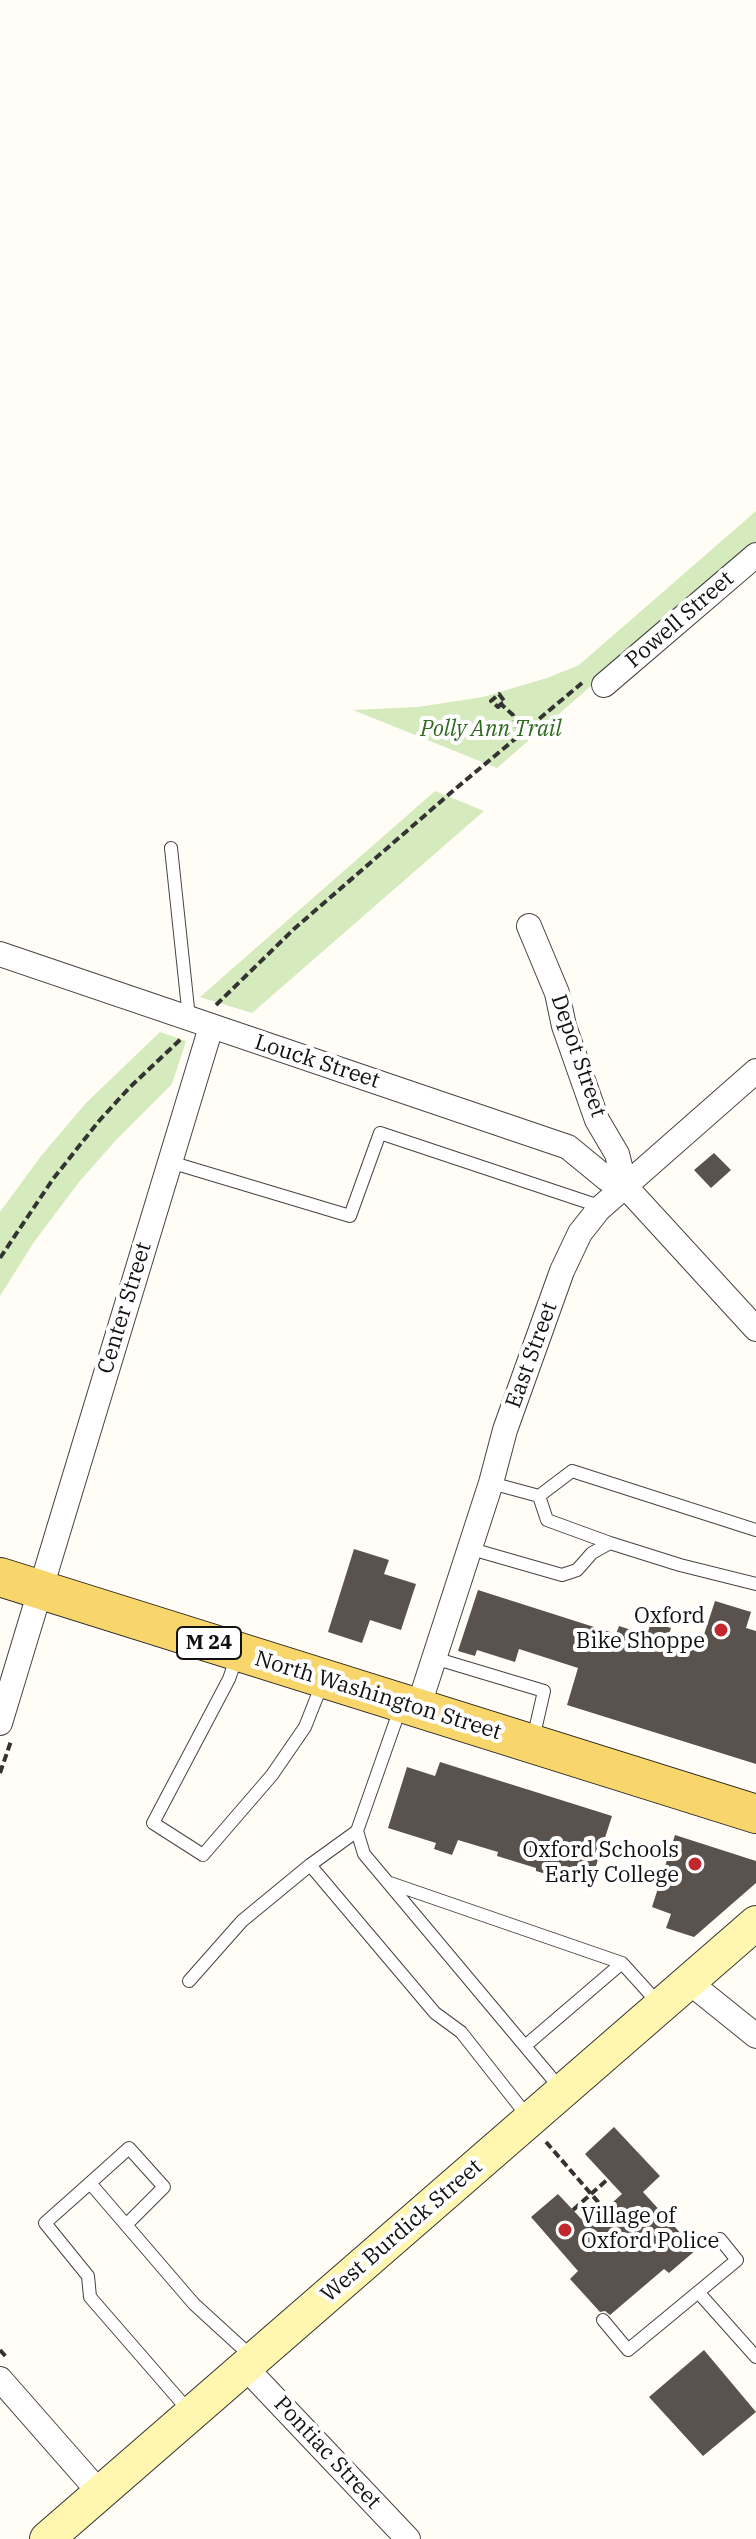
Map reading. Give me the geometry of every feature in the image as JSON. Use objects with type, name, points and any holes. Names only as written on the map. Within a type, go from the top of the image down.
[{"type":"main road","name":"North Washington Street","points":[[0,1577],[756,1814]]},
{"type":"street","name":"Powell Street","points":[[597,680],[756,555]]},
{"type":"street","name":"Depot Street","points":[[529,926],[557,993],[564,1026],[597,1120],[617,1154],[625,1186]]},
{"type":"street","name":"Louck Street","points":[[0,954],[543,1137],[568,1147],[607,1179],[625,1186]]},
{"type":"street","name":"Center Street","points":[[0,1723],[170,1162],[200,1022]]},
{"type":"street","name":"East Street","points":[[410,1706],[434,1658],[505,1430],[562,1271],[580,1233],[602,1207],[756,1071]]},
{"type":"street","points":[[625,1186],[756,1329]]},
{"type":"street","name":"West Burdick Street","points":[[47,2539],[756,1923]]},
{"type":"street","points":[[689,1982],[756,2036]]},
{"type":"street","name":"Pontiac Street","points":[[250,2363],[408,2539]]},
{"type":"street","points":[[0,2379],[100,2493]]},
{"type":"lane","points":[[171,848],[200,1022]]},
{"type":"lane","points":[[170,1162],[350,1216],[380,1133],[602,1207]]},
{"type":"lane","points":[[539,1496],[572,1471],[756,1530]]},
{"type":"lane","points":[[491,1483],[539,1496]]},
{"type":"lane","points":[[539,1496],[547,1520],[680,1565],[756,1584]]},
{"type":"lane","points":[[468,1548],[562,1575],[577,1570],[592,1553],[610,1543]]},
{"type":"lane","points":[[239,1653],[229,1679],[153,1823],[203,1855],[281,1763],[305,1727],[324,1679]]},
{"type":"lane","points":[[434,1658],[544,1691],[532,1743]]},
{"type":"lane","points":[[189,1981],[242,1921],[357,1831],[410,1706]]},
{"type":"lane","points":[[357,1831],[364,1854],[563,2091]]},
{"type":"lane","points":[[310,1865],[435,2013],[461,2032],[530,2120]]},
{"type":"lane","points":[[387,1881],[622,1963],[661,2006]]},
{"type":"lane","points":[[525,2046],[622,1963]]},
{"type":"lane","points":[[126,2225],[164,2187],[129,2148],[45,2223],[88,2276],[90,2297],[191,2414]]},
{"type":"lane","points":[[90,2183],[194,2304],[250,2363]]},
{"type":"lane","points":[[603,2320],[628,2350],[737,2260],[720,2239]]},
{"type":"lane","points":[[698,2292],[756,2357]]},
{"type":"path","points":[[0,1258],[53,1179],[130,1087],[294,929],[519,735],[597,680]]},
{"type":"path","points":[[501,704],[513,715],[519,735]]},
{"type":"path","points":[[530,2120],[546,2143],[605,2210]]},
{"type":"path","points":[[573,2210],[608,2179]]},
{"type":"green space","name":"Polly Ann Trail","points":[[756,511],[756,542],[497,768],[353,710],[418,707],[483,697],[579,665]]},
{"type":"green space","name":"Polly Ann Trail","points":[[435,791],[484,811],[252,1013],[200,997]]},
{"type":"green space","points":[[160,1032],[186,1041],[172,1084],[79,1182],[34,1242],[0,1296],[0,1212],[41,1156],[86,1103]]},
{"type":"building","points":[[714,1153],[731,1170],[711,1188],[694,1170]]},
{"type":"building","points":[[354,1549],[389,1560],[384,1574],[416,1584],[401,1630],[370,1620],[362,1643],[328,1632]]},
{"type":"building","points":[[478,1590],[616,1634],[619,1626],[647,1635],[651,1622],[671,1628],[667,1640],[699,1650],[715,1601],[751,1612],[746,1628],[756,1631],[756,1764],[567,1705],[578,1668],[519,1649],[515,1662],[477,1650],[475,1656],[458,1651]]},
{"type":"building","points":[[440,1762],[612,1816],[595,1869],[578,1864],[572,1882],[497,1856],[498,1852],[458,1840],[452,1855],[434,1849],[436,1843],[388,1828],[407,1767],[435,1776]]},
{"type":"building","points":[[675,1835],[756,1861],[756,1883],[694,1937],[666,1928],[671,1914],[652,1907]]},
{"type":"building","points":[[614,2127],[660,2176],[643,2192],[696,2250],[669,2273],[664,2269],[610,2315],[600,2312],[570,2279],[578,2271],[531,2217],[558,2194],[587,2225],[622,2194],[585,2154]]},
{"type":"building","points":[[704,2350],[756,2412],[703,2456],[649,2397]]},
{"type":"place","name":"Oxford Bike Shoppe","points":[[721,1630]]},
{"type":"place","name":"Oxford Schools Early College","points":[[695,1864]]},
{"type":"place","name":"Village of Oxford Police","points":[[565,2230]]}]
